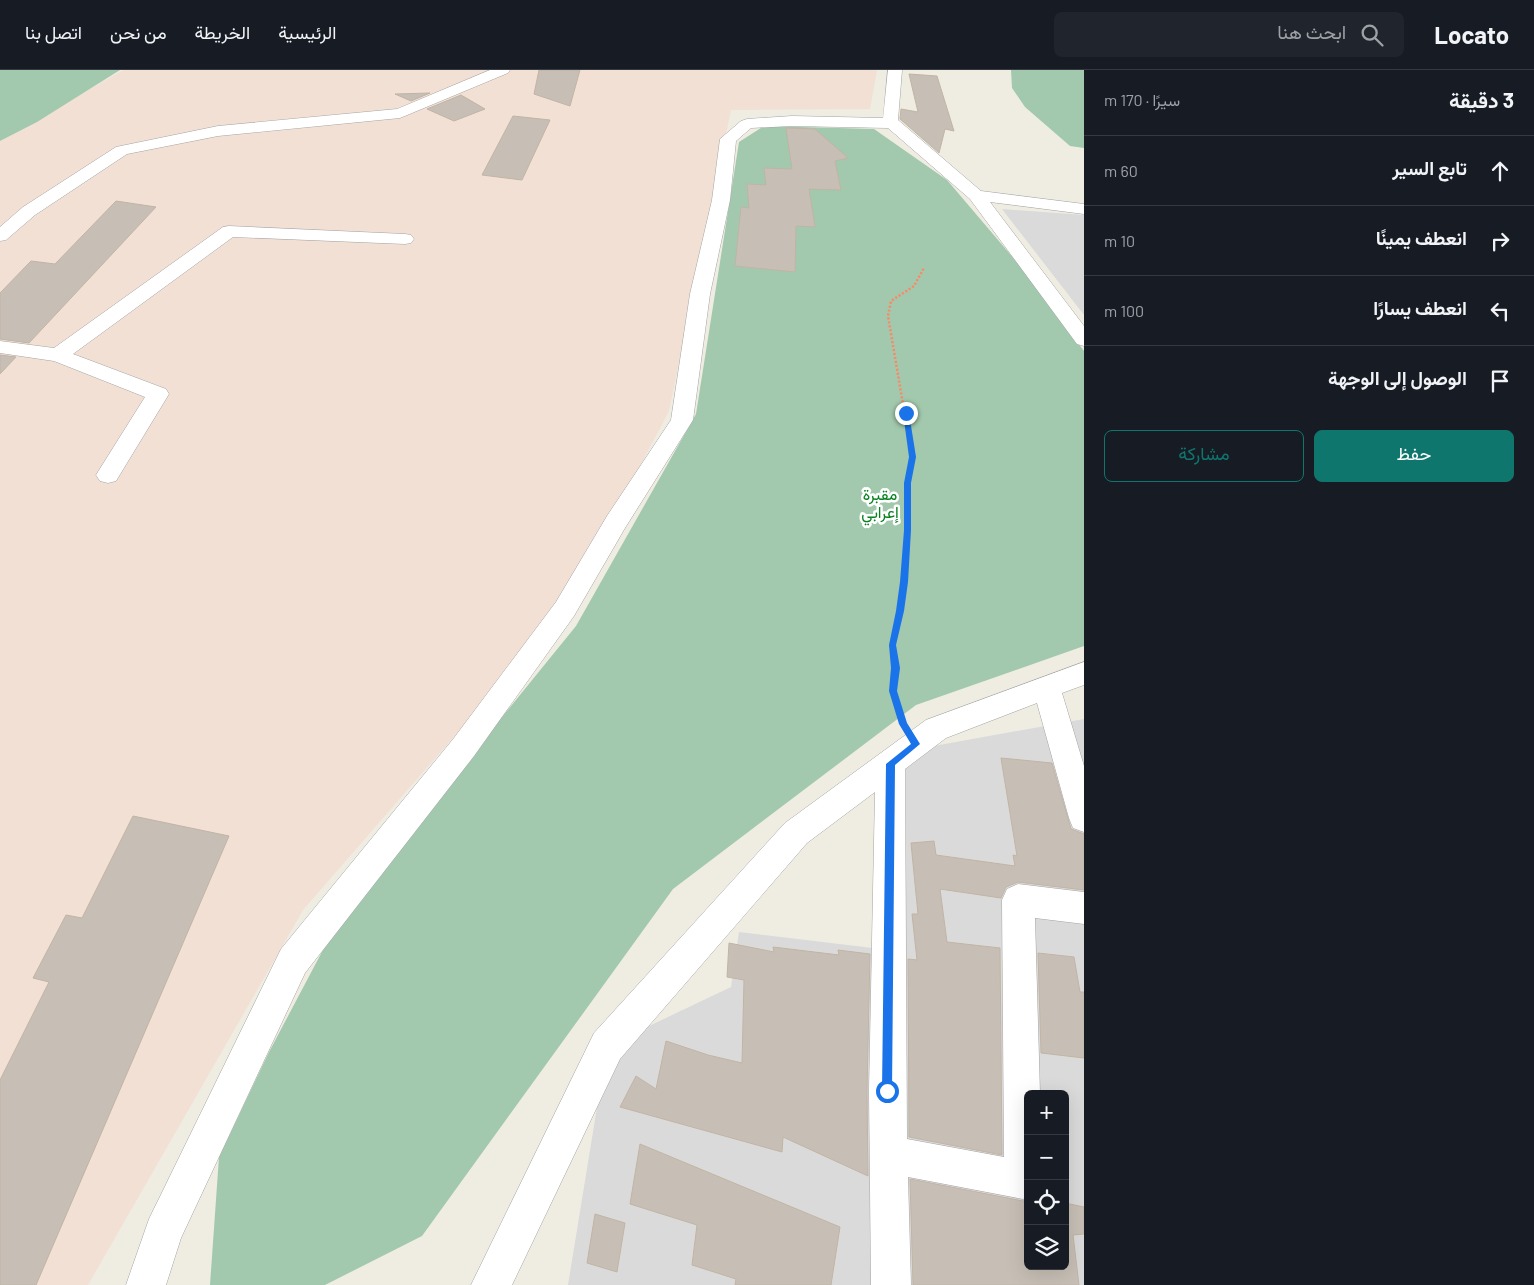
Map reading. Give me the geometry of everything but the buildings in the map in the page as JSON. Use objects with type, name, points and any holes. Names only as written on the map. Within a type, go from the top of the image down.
[{"type":"street","points":[[0,236],[29,211],[122,150],[218,132],[400,113],[504,70]]},
{"type":"street","points":[[895,70],[890,121],[976,195],[1084,340]]},
{"type":"street","points":[[146,1285],[163,1233],[293,961],[464,747],[565,609],[616,522],[682,420],[700,294],[721,200],[728,139],[747,124],[792,121],[892,123]]},
{"type":"street","points":[[976,195],[1084,208]]},
{"type":"street","points":[[58,355],[229,231],[405,239]]},
{"type":"street","points":[[0,347],[58,355],[158,394],[108,475]]},
{"type":"street","points":[[490,1285],[607,1046],[796,833],[936,729],[1084,673]]},
{"type":"street","points":[[1047,688],[1084,818]]},
{"type":"street","points":[[891,1285],[887,1081],[903,754]]},
{"type":"street","points":[[889,1155],[1022,1180],[1018,900],[1084,908]]},
{"type":"path","points":[[903,754],[903,724],[893,691],[896,668],[892,645],[904,582],[908,530],[907,483],[912,457],[888,316],[891,302],[914,286],[924,268]]},
{"type":"shaded area","points":[[123,70],[877,70],[870,109],[731,110],[669,411],[565,609],[303,910],[88,1285],[0,1285],[0,141]]},
{"type":"shaded area","points":[[1002,209],[1084,215],[1084,315]]},
{"type":"shaded area","points":[[1084,719],[1084,1285],[568,1285],[607,1046],[731,987],[739,932],[906,952],[906,751]]},
{"type":"green space","points":[[0,70],[120,70],[37,122],[0,141]]},
{"type":"green space","points":[[1011,70],[1084,70],[1084,148],[1070,146],[1025,107],[1012,88]]},
{"type":"green space","name":"مقبرة إعرابي","points":[[764,126],[874,129],[947,180],[1021,267],[1084,351],[1084,646],[916,705],[673,889],[422,1236],[325,1285],[210,1285],[219,1157],[269,1052],[342,914],[576,626],[696,414],[739,142]]},
{"type":"route","points":[[887,1091],[890,764],[916,744],[903,724],[893,691],[896,668],[892,645],[904,582],[908,530],[907,483],[912,457],[906,413]]}]
